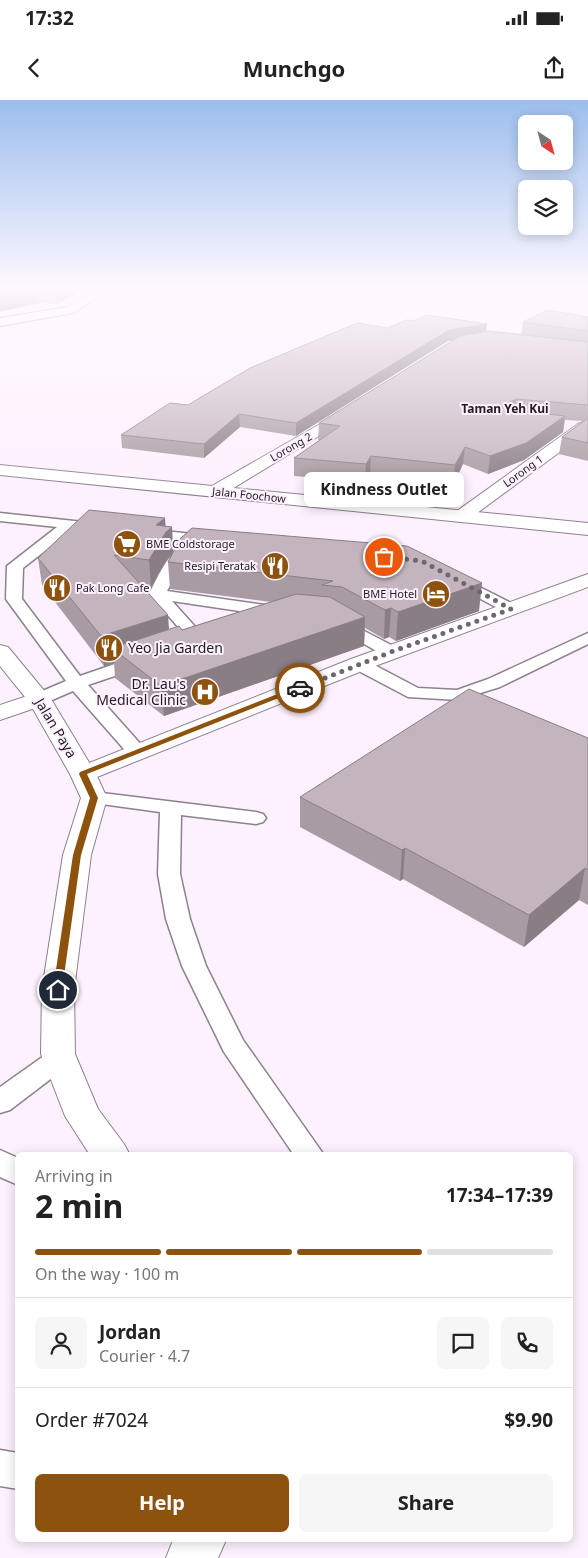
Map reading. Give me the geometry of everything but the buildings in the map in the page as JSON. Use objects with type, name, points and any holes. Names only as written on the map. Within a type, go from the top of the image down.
[{"type":"street","name":"Lorong 2","points":[[216,491],[316,433],[366,401]]},
{"type":"street","points":[[564,426],[586,427]]},
{"type":"street","name":"Lorong 1","points":[[464,516],[586,427]]},
{"type":"street","name":"Jalan Foochow","points":[[0,470],[588,529]]},
{"type":"street","points":[[109,1152],[83,1116],[58,1054],[58,990],[89,786],[137,752],[359,664],[588,580]]},
{"type":"street","name":"Jalan Paya","points":[[0,652],[39,698],[89,786]]},
{"type":"street","points":[[0,713],[39,698]]},
{"type":"street","points":[[191,1558],[200,1542]]},
{"type":"lane","points":[[0,517],[115,530]]},
{"type":"lane","points":[[68,525],[15,566],[14,599],[76,683],[137,752]]},
{"type":"lane","points":[[133,532],[227,542]]},
{"type":"lane","points":[[156,594],[174,563],[198,539]]},
{"type":"lane","points":[[446,574],[511,609]]},
{"type":"lane","points":[[156,594],[296,615],[258,625]]},
{"type":"lane","points":[[156,594],[200,641]]},
{"type":"lane","points":[[324,619],[334,620],[391,652]]},
{"type":"lane","points":[[182,647],[219,636]]},
{"type":"lane","points":[[359,664],[414,693],[458,695],[494,684],[587,640]]},
{"type":"lane","points":[[39,698],[76,683],[156,656]]},
{"type":"lane","points":[[89,786],[171,808],[256,818]]},
{"type":"lane","points":[[171,808],[168,874],[178,919],[194,966],[233,1045],[308,1152]]},
{"type":"lane","points":[[0,1102],[60,1058]]},
{"type":"lane","points":[[0,1162],[15,1171]]},
{"type":"lane","points":[[0,1468],[15,1470]]},
{"type":"way so far","points":[[300,688],[391,652],[511,609],[422,561],[384,557]]},
{"type":"place","name":"BME Coldstorage","points":[[127,544]]},
{"type":"place","name":"Kindness Outlet","points":[[384,557]]},
{"type":"place","name":"Resipi Teratak","points":[[275,566]]},
{"type":"place","name":"Pak Long Cafe","points":[[57,588]]},
{"type":"place","name":"BME Hotel","points":[[436,594]]},
{"type":"place","name":"Yeo Jia Garden","points":[[109,648]]},
{"type":"place","name":"Dr. Lau's Medical Clinic","points":[[205,692]]},
{"type":"district","name":"Taman Yeh Kui","points":[[505,409]]},
{"type":"route","points":[[58,990],[77,855],[94,798],[83,774],[300,688]]}]
